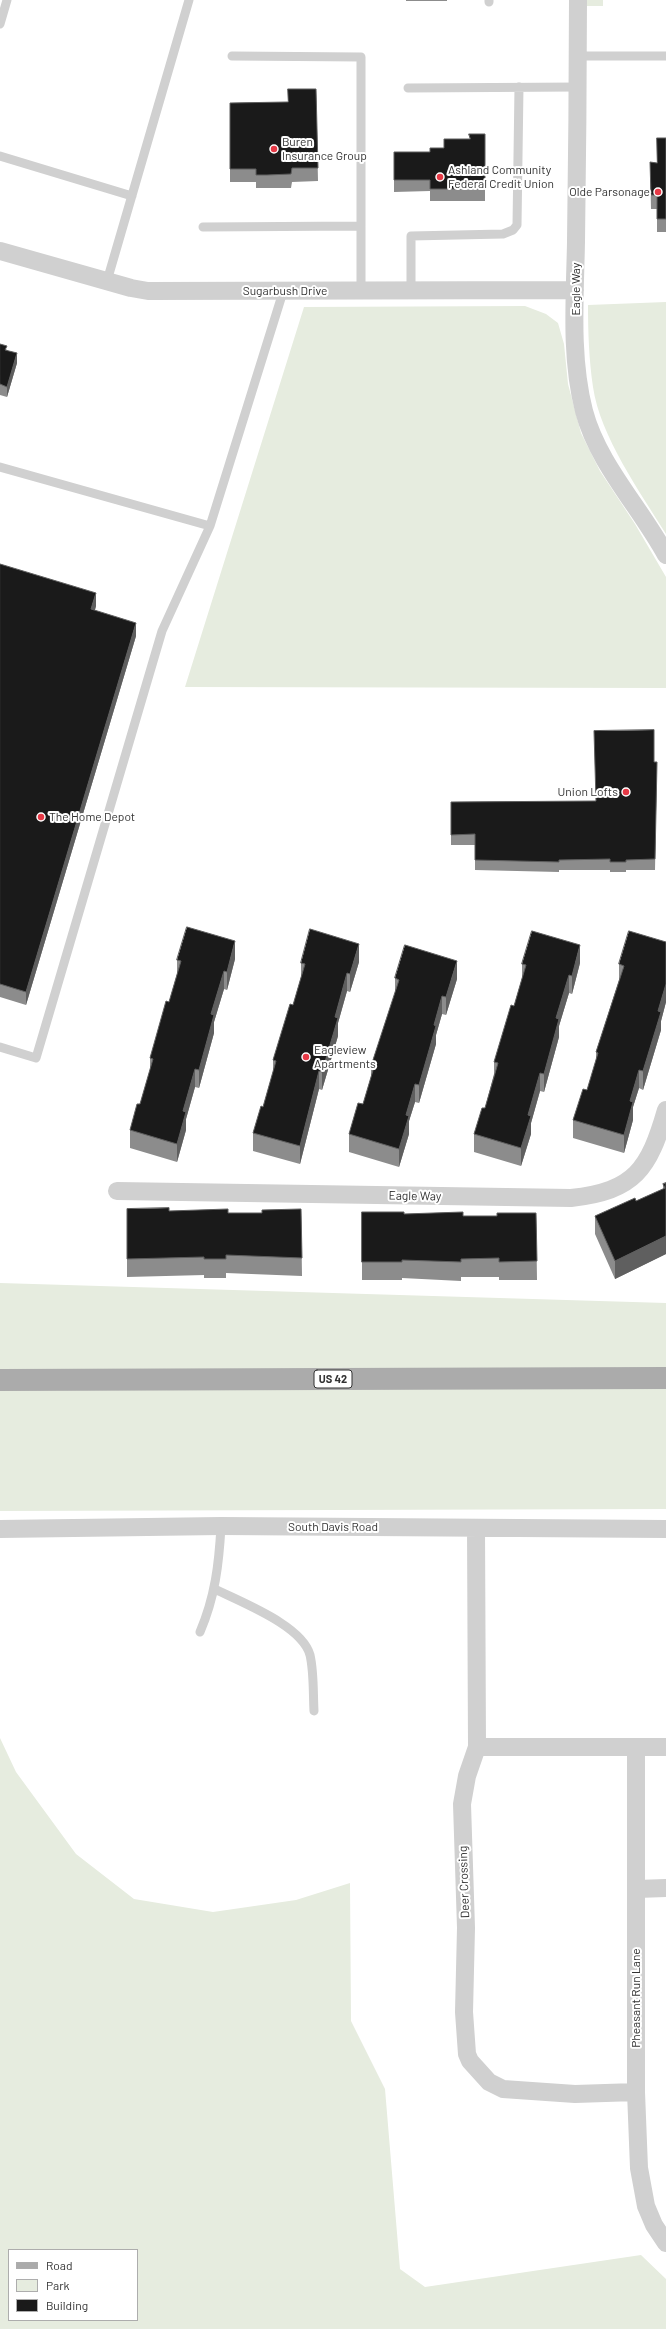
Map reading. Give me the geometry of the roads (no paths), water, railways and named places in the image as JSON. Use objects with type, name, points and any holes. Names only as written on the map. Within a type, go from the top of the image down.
[{"type":"main road","name":"US 42","points":[[0,1380],[666,1378]]},
{"type":"street","name":"Eagle Way","points":[[578,0],[579,87],[575,290],[577,358],[586,417],[592,434],[606,460],[666,554]]},
{"type":"street","name":"Sugarbush Drive","points":[[0,251],[148,291],[283,292],[575,290]]},
{"type":"street","name":"Eagle Way","points":[[118,1191],[571,1198],[594,1196],[610,1191],[627,1182],[636,1174],[651,1153],[666,1110]]},
{"type":"street","name":"South Davis Road","points":[[0,1529],[221,1526],[666,1529]]},
{"type":"street","name":"Deer Crossing","points":[[476,1528],[477,1747],[467,1776],[462,1804],[466,1928],[464,2012],[467,2054],[470,2061],[489,2082],[503,2089],[575,2094],[636,2092]]},
{"type":"street","points":[[477,1747],[666,1747]]},
{"type":"street","name":"Pheasant Run Lane","points":[[636,1748],[636,2092],[638,2168],[646,2206],[654,2225],[666,2243]]},
{"type":"street","points":[[637,1889],[666,1888]]},
{"type":"lane","points":[[0,24],[7,0]]},
{"type":"lane","points":[[107,281],[189,0]]},
{"type":"lane","points":[[232,56],[361,57],[361,291]]},
{"type":"lane","points":[[578,56],[666,56]]},
{"type":"lane","points":[[411,291],[411,236],[503,234],[514,230],[517,225],[519,87]]},
{"type":"lane","points":[[408,88],[579,87]]},
{"type":"lane","points":[[0,156],[132,196]]},
{"type":"lane","points":[[203,227],[361,226]]},
{"type":"lane","points":[[0,1047],[36,1058],[162,631],[210,526],[283,292]]},
{"type":"lane","points":[[0,467],[210,526]]},
{"type":"lane","points":[[200,1632],[215,1589],[219,1562],[221,1526]]},
{"type":"lane","points":[[215,1589],[275,1620],[292,1632],[304,1644],[310,1654],[314,1711]]},
{"type":"place","name":"Buren Insurance Group","points":[[274,149]]},
{"type":"place","name":"Ashland Community Federal Credit Union","points":[[440,177]]},
{"type":"place","name":"Olde Parsonage","points":[[658,192]]},
{"type":"place","name":"Union Lofts","points":[[626,792]]},
{"type":"place","name":"The Home Depot","points":[[41,817]]},
{"type":"place","name":"Eagleview Apartments","points":[[306,1057]]}]
